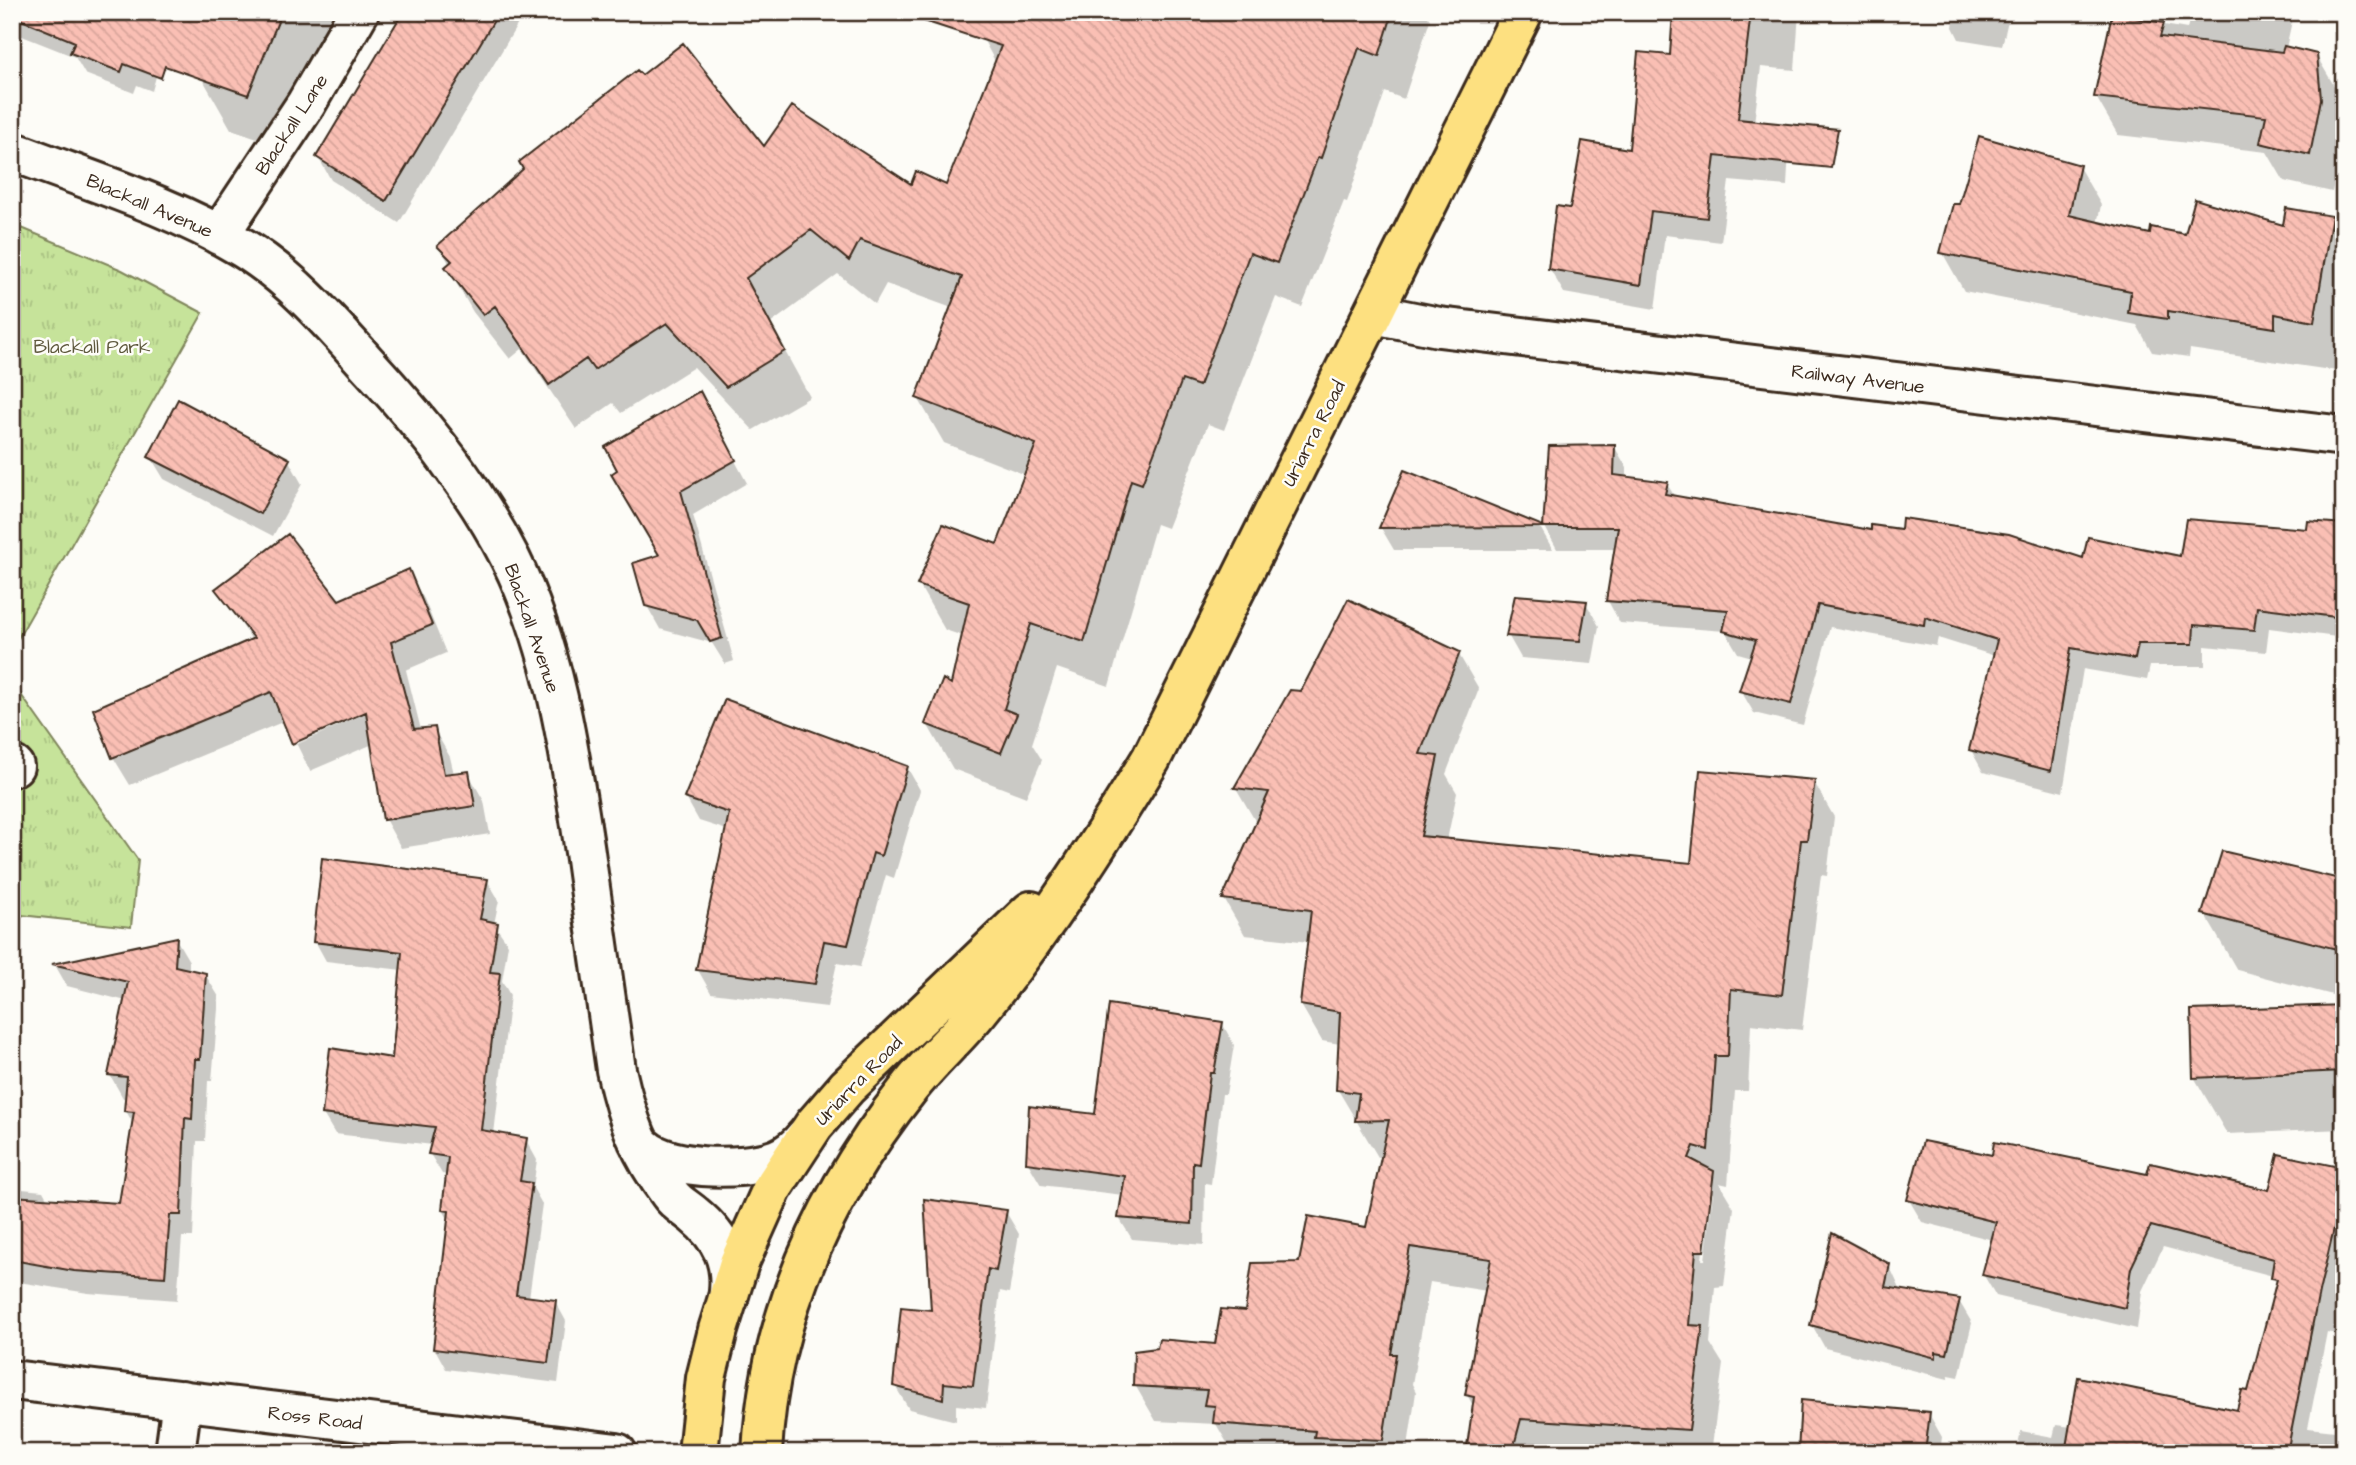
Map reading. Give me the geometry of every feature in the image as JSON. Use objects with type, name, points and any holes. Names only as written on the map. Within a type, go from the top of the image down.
[{"type":"main road","name":"Uriarra Road","points":[[762,1453],[771,1369],[782,1324],[809,1250],[836,1193],[851,1167],[912,1084],[982,1007],[1096,849],[1151,759],[1523,12]]},
{"type":"main road","name":"Uriarra Road","points":[[698,1453],[706,1378],[739,1262],[772,1189],[806,1136],[847,1087],[1096,849]]},
{"type":"street","name":"Blackall Lane","points":[[219,235],[306,104],[359,12]]},
{"type":"street","name":"Blackall Avenue","points":[[12,151],[132,194],[246,250],[321,313],[400,399],[457,470],[511,560],[532,613],[563,716],[617,1070],[627,1118],[674,1199],[704,1223],[722,1247],[730,1269],[728,1300]]},
{"type":"street","name":"Railway Avenue","points":[[1374,314],[1439,327],[2344,436]]},
{"type":"street","points":[[638,1141],[651,1155],[664,1160],[731,1167],[775,1160],[792,1151],[806,1136]]},
{"type":"street","name":"Ross Road","points":[[12,1380],[617,1453]]},
{"type":"street","points":[[175,1453],[182,1400]]},
{"type":"green space","name":"Blackall Park","points":[[12,224],[122,270],[203,313],[12,649]]},
{"type":"green space","points":[[12,682],[138,860],[131,927],[12,914]]},
{"type":"building","points":[[12,12],[282,12],[248,95],[165,66],[161,78],[124,64],[121,72],[70,53],[75,42],[12,16]]},
{"type":"building","points":[[403,12],[499,12],[386,201],[316,157]]},
{"type":"building","points":[[922,12],[1393,12],[1379,56],[1359,48],[1321,158],[1318,157],[1277,263],[1250,253],[1199,386],[1182,380],[1142,484],[1131,480],[1084,642],[1031,624],[1004,709],[1017,714],[1001,753],[925,724],[943,679],[951,684],[969,603],[917,585],[943,524],[997,544],[1036,444],[916,398],[962,277],[860,240],[849,261],[811,230],[746,278],[785,351],[726,387],[667,323],[594,370],[586,359],[549,385],[495,306],[483,315],[445,267],[452,261],[437,246],[523,169],[519,162],[637,70],[642,75],[683,43],[764,146],[792,106],[911,184],[916,171],[946,185],[1001,46],[921,20]]},
{"type":"building","points":[[1673,12],[1751,12],[1738,119],[1838,129],[1831,168],[1715,156],[1707,218],[1651,211],[1641,285],[1548,269],[1556,206],[1570,208],[1582,141],[1629,149],[1638,52],[1670,55]]},
{"type":"building","points":[[2112,14],[2164,23],[2160,37],[2282,52],[2284,46],[2317,54],[2321,99],[2310,155],[2260,143],[2266,116],[2094,97]]},
{"type":"building","points":[[1979,136],[2080,165],[2069,215],[2150,234],[2151,227],[2185,234],[2195,199],[2283,225],[2286,208],[2332,216],[2314,322],[2275,314],[2275,328],[2168,311],[2168,319],[2128,313],[2131,291],[1940,253],[1953,204],[1959,204]]},
{"type":"building","points":[[700,391],[736,460],[681,491],[722,638],[710,642],[697,620],[645,606],[633,563],[659,555],[611,474],[617,470],[605,447]]},
{"type":"building","points":[[178,399],[290,459],[260,514],[148,457]]},
{"type":"building","points":[[1615,445],[1614,475],[1668,482],[1665,494],[1871,530],[1871,525],[1901,529],[1902,518],[2009,534],[2083,558],[2088,537],[2180,556],[2186,519],[2307,529],[2308,521],[2344,524],[2344,618],[2257,607],[2254,630],[2194,625],[2193,644],[2138,644],[2135,659],[2071,648],[2051,771],[1969,750],[1997,640],[1925,617],[1924,625],[1818,605],[1791,704],[1739,691],[1756,640],[1723,631],[1728,610],[1606,601],[1618,527],[1543,527],[1549,446]]},
{"type":"building","points":[[1404,470],[1543,526],[1379,528]]},
{"type":"building","points":[[288,534],[339,600],[409,569],[432,625],[391,642],[414,729],[435,727],[444,774],[469,771],[475,806],[383,820],[366,712],[292,744],[271,692],[112,758],[93,709],[254,638],[215,589]]},
{"type":"building","points":[[1515,595],[1587,601],[1580,641],[1506,636]]},
{"type":"building","points":[[1348,599],[1460,652],[1420,754],[1438,756],[1421,836],[1691,863],[1700,770],[1815,780],[1807,840],[1801,840],[1782,995],[1731,989],[1728,1056],[1715,1056],[1708,1150],[1694,1146],[1689,1158],[1714,1171],[1704,1251],[1696,1251],[1689,1325],[1703,1326],[1689,1430],[1521,1419],[1512,1453],[1467,1446],[1474,1397],[1465,1395],[1491,1259],[1410,1247],[1391,1354],[1396,1354],[1383,1440],[1314,1437],[1315,1431],[1213,1423],[1215,1406],[1204,1405],[1207,1390],[1133,1386],[1134,1351],[1157,1348],[1159,1339],[1215,1344],[1221,1309],[1245,1311],[1252,1263],[1299,1262],[1308,1216],[1366,1227],[1389,1120],[1355,1121],[1359,1093],[1336,1090],[1340,1012],[1300,1005],[1311,910],[1222,899],[1269,792],[1234,788],[1290,690],[1301,691]]},
{"type":"building","points":[[725,699],[908,766],[881,856],[873,853],[848,945],[824,941],[815,984],[696,970],[729,813],[684,798]]},
{"type":"building","points":[[2222,851],[2344,880],[2344,951],[2202,914]]},
{"type":"building","points":[[322,858],[488,879],[480,919],[498,923],[490,972],[500,973],[481,1130],[527,1138],[520,1181],[532,1183],[516,1295],[556,1300],[548,1363],[433,1349],[449,1211],[442,1210],[448,1157],[428,1154],[435,1127],[322,1114],[330,1048],[392,1058],[402,952],[313,942]]},
{"type":"building","points":[[177,937],[175,966],[206,973],[200,1059],[195,1059],[192,1119],[185,1118],[181,1215],[170,1215],[165,1277],[74,1271],[12,1260],[12,1196],[119,1203],[134,1112],[124,1111],[127,1077],[108,1075],[128,982],[52,964]]},
{"type":"building","points":[[1109,1004],[1223,1022],[1214,1073],[1210,1073],[1199,1163],[1193,1162],[1192,1224],[1118,1218],[1125,1176],[1026,1163],[1029,1106],[1095,1114]]},
{"type":"building","points":[[2344,1005],[2344,1071],[2193,1078],[2191,1010]]},
{"type":"building","points":[[1923,1141],[1992,1155],[1994,1142],[2147,1174],[2150,1163],[2269,1190],[2278,1154],[2344,1168],[2344,1186],[2319,1292],[2287,1453],[2065,1453],[2078,1377],[2237,1410],[2242,1390],[2248,1391],[2277,1279],[2271,1278],[2274,1259],[2151,1226],[2131,1268],[2125,1308],[1982,1275],[1996,1222],[1907,1200]]},
{"type":"building","points":[[924,1199],[1007,1210],[996,1271],[988,1269],[973,1386],[944,1383],[943,1399],[893,1386],[901,1307],[931,1310]]},
{"type":"building","points":[[1832,1233],[1890,1264],[1885,1287],[1960,1299],[1947,1354],[1936,1352],[1936,1358],[1810,1325]]},
{"type":"building","points":[[1801,1400],[1930,1412],[1925,1453],[1798,1453]]}]
